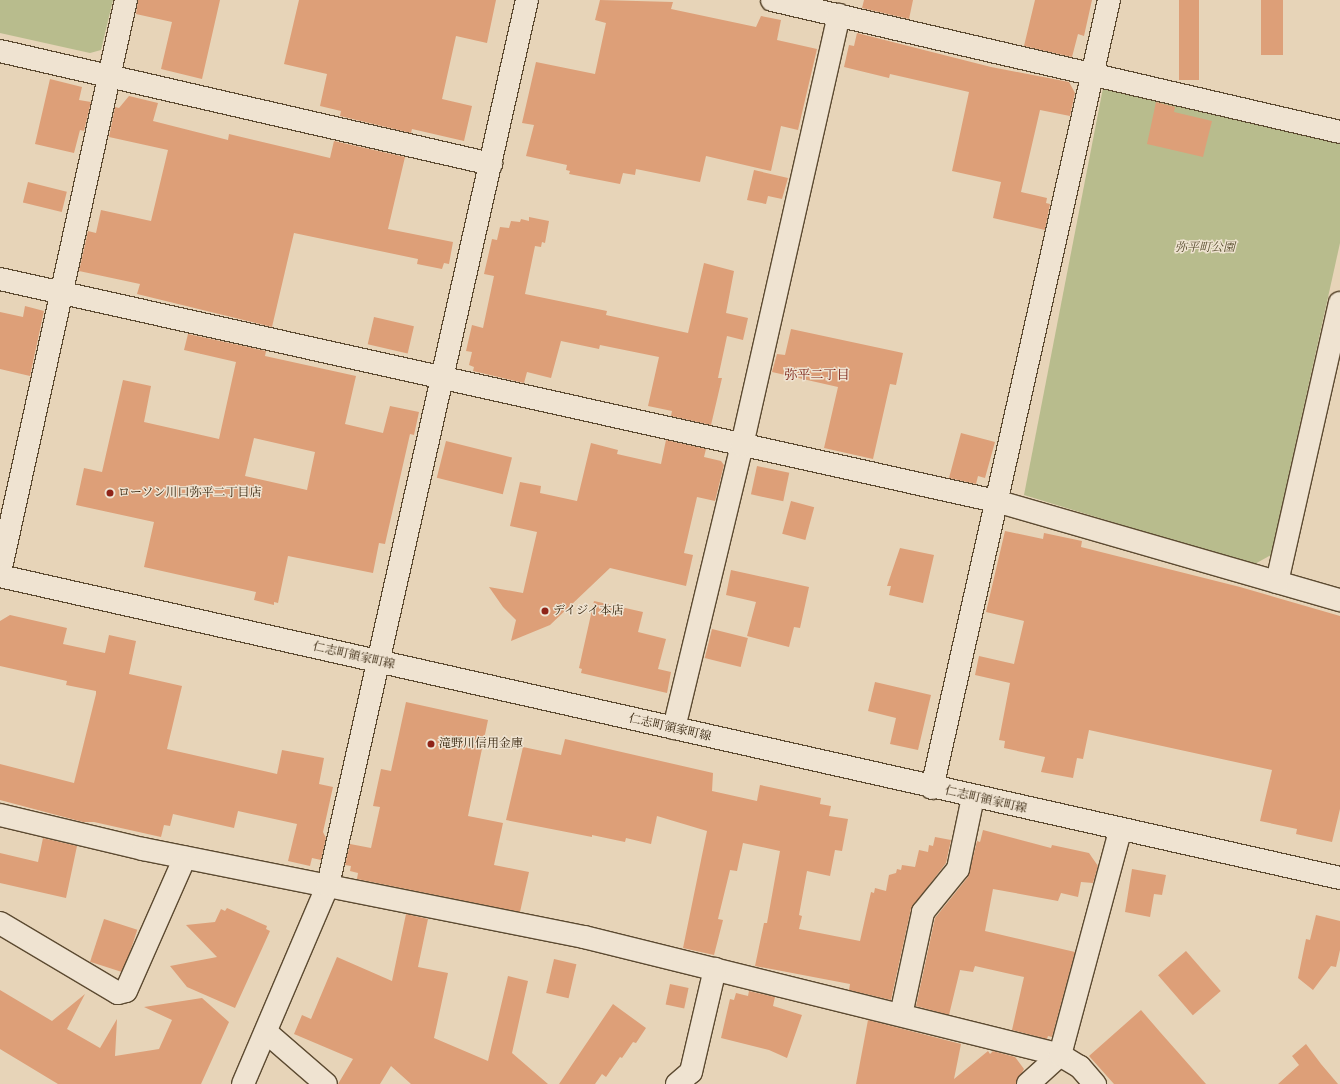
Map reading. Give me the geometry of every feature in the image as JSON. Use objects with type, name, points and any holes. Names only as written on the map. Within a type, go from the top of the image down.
[{"type":"street","points":[[0,572],[60,293],[126,0]]},
{"type":"street","points":[[243,1084],[328,886],[528,0]]},
{"type":"street","points":[[772,0],[1340,132]]},
{"type":"street","points":[[932,788],[1109,0]]},
{"type":"street","points":[[674,728],[742,446],[839,15]]},
{"type":"street","points":[[0,51],[491,164]]},
{"type":"street","points":[[0,280],[444,377],[742,446],[996,501],[1340,600]]},
{"type":"street","points":[[1277,582],[1340,303]]},
{"type":"street","name":"仁志町領家町線","points":[[0,576],[674,728],[1120,831],[1340,878]]},
{"type":"street","points":[[901,1016],[923,912],[958,869],[973,797]]},
{"type":"street","points":[[0,815],[185,857],[584,937],[1060,1055],[1080,1066],[1095,1084]]},
{"type":"street","points":[[1028,1084],[1060,1055],[1120,831]]},
{"type":"street","points":[[0,923],[118,993],[126,991],[185,857]]},
{"type":"street","points":[[689,1080],[715,970]]},
{"type":"street","points":[[266,1032],[326,1084]]},
{"type":"green space","points":[[0,0],[113,0],[101,50],[90,53],[0,33]]},
{"type":"green space","name":"弥平町公園","points":[[1103,88],[1340,142],[1340,243],[1271,555],[1253,565],[1024,495]]},
{"type":"building","points":[[138,0],[220,0],[202,79],[161,69],[172,22],[136,14]]},
{"type":"building","points":[[299,0],[496,0],[487,43],[456,36],[442,99],[472,106],[464,141],[412,129],[411,133],[340,116],[341,111],[320,106],[327,74],[284,64]]},
{"type":"building","points":[[600,0],[673,2],[671,9],[756,27],[761,16],[781,20],[777,40],[817,49],[798,130],[781,126],[771,171],[706,156],[700,182],[636,169],[635,175],[623,173],[620,184],[569,174],[570,171],[566,170],[567,165],[526,156],[534,125],[522,123],[536,62],[595,74],[606,23],[595,20]]},
{"type":"building","points":[[864,0],[913,0],[909,19],[862,8]]},
{"type":"building","points":[[1035,0],[1092,0],[1084,36],[1078,34],[1072,57],[1024,46]]},
{"type":"building","points":[[1179,0],[1199,0],[1199,80],[1179,80]]},
{"type":"building","points":[[1261,0],[1283,0],[1283,55],[1261,55]]},
{"type":"building","points":[[857,33],[991,67],[1069,82],[1075,93],[1070,116],[1040,110],[1021,192],[1047,198],[1046,203],[1050,204],[1045,230],[993,218],[1001,182],[952,171],[969,92],[890,74],[889,78],[844,67],[849,45],[854,46]]},
{"type":"building","points":[[50,79],[82,87],[79,100],[91,102],[84,131],[80,130],[74,153],[35,144]]},
{"type":"building","points":[[129,96],[158,103],[153,121],[228,140],[229,134],[330,158],[334,141],[405,157],[388,229],[453,242],[449,264],[444,263],[442,269],[417,264],[418,259],[294,233],[272,327],[137,294],[140,284],[79,271],[88,231],[96,233],[101,210],[151,221],[168,150],[109,137],[115,107],[119,108]]},
{"type":"building","points":[[1156,102],[1175,107],[1174,112],[1212,121],[1203,157],[1147,144]]},
{"type":"building","points":[[754,170],[788,178],[782,199],[768,196],[766,204],[747,200]]},
{"type":"building","points":[[28,182],[67,192],[62,212],[23,202]]},
{"type":"building","points":[[529,217],[549,221],[545,243],[542,242],[541,247],[535,246],[525,294],[607,311],[606,315],[688,333],[704,263],[734,271],[726,313],[748,318],[743,340],[727,336],[718,378],[722,378],[711,425],[671,416],[672,411],[648,406],[659,357],[600,345],[599,349],[561,341],[551,378],[527,372],[524,383],[473,371],[474,367],[469,365],[472,352],[466,351],[472,325],[483,328],[494,276],[484,274],[492,239],[497,240],[500,227],[509,228],[511,221],[520,222],[521,219],[529,221]]},
{"type":"building","points":[[25,306],[44,311],[30,376],[0,369],[0,312],[23,317]]},
{"type":"building","points":[[374,317],[414,326],[408,354],[368,344]]},
{"type":"building","points":[[791,329],[903,353],[896,385],[890,384],[873,459],[824,448],[838,387],[772,372],[777,354],[785,355]]},
{"type":"building","points":[[188,334],[266,351],[265,356],[356,376],[345,424],[383,433],[390,406],[419,412],[414,435],[410,434],[385,544],[379,543],[373,573],[288,556],[278,603],[274,602],[274,605],[254,600],[256,592],[144,567],[154,522],[76,505],[84,468],[102,472],[123,380],[151,386],[144,422],[219,439],[236,362],[184,350]],"holes":[[[254,438],[315,452],[307,490],[245,476]]]},
{"type":"building","points":[[961,433],[995,442],[985,478],[978,476],[976,484],[949,478]]},
{"type":"building","points":[[666,440],[706,449],[704,457],[721,461],[724,465],[715,501],[697,497],[684,553],[693,555],[686,586],[610,568],[550,625],[511,641],[516,620],[503,607],[489,587],[523,593],[537,532],[510,526],[520,482],[541,486],[540,493],[577,501],[591,443],[618,450],[617,454],[661,464]]},
{"type":"building","points":[[446,441],[512,457],[503,494],[437,478]]},
{"type":"building","points":[[757,466],[789,473],[783,501],[751,494]]},
{"type":"building","points":[[791,501],[814,507],[805,540],[782,534]]},
{"type":"building","points":[[1005,531],[1043,539],[1044,533],[1082,541],[1081,547],[1240,587],[1340,616],[1340,809],[1332,842],[1296,834],[1297,829],[1260,821],[1272,770],[1089,730],[1083,759],[1077,758],[1073,778],[1041,772],[1045,757],[1004,748],[1005,741],[999,740],[1010,683],[975,675],[979,656],[1014,664],[1024,621],[986,612]]},
{"type":"building","points":[[900,548],[934,555],[923,603],[889,595],[891,586],[887,586]]},
{"type":"building","points":[[731,570],[809,587],[800,628],[794,627],[789,647],[747,636],[756,602],[726,595]]},
{"type":"building","points":[[594,601],[643,612],[638,632],[666,639],[658,669],[671,672],[667,693],[581,673],[582,669],[579,668]]},
{"type":"building","points":[[10,615],[67,628],[63,644],[105,653],[109,635],[136,641],[129,674],[182,686],[167,749],[277,774],[282,750],[324,758],[319,784],[333,787],[323,832],[326,838],[321,860],[312,858],[310,866],[288,861],[297,824],[238,811],[234,828],[173,814],[170,826],[164,825],[161,837],[94,822],[83,822],[0,800],[0,764],[74,783],[96,694],[96,691],[66,685],[67,681],[0,666],[0,621]]},
{"type":"building","points":[[712,629],[748,638],[741,667],[705,658]]},
{"type":"building","points":[[875,682],[931,695],[918,750],[890,744],[896,718],[868,711]]},
{"type":"building","points":[[406,702],[488,720],[468,816],[503,823],[494,865],[529,872],[520,912],[357,879],[358,873],[350,871],[351,866],[345,865],[350,844],[371,848],[380,807],[373,806],[381,769],[391,771]]},
{"type":"building","points":[[565,739],[713,773],[712,791],[757,801],[760,785],[821,798],[820,804],[831,806],[829,816],[848,819],[842,851],[835,850],[830,876],[807,871],[799,915],[802,916],[799,929],[860,941],[871,892],[874,893],[875,888],[886,891],[889,875],[896,873],[897,869],[901,870],[902,865],[915,867],[919,850],[928,852],[929,845],[933,846],[935,837],[951,840],[946,863],[911,909],[891,1000],[849,990],[850,984],[755,966],[764,923],[767,923],[780,851],[743,843],[737,871],[730,870],[718,919],[723,920],[714,955],[683,948],[707,831],[657,816],[651,844],[626,838],[625,842],[592,835],[592,837],[506,820],[523,747],[561,755]]},
{"type":"building","points":[[983,830],[1051,848],[1052,845],[1089,853],[1098,866],[1093,883],[1081,882],[1078,897],[1061,893],[1058,901],[993,889],[985,931],[1075,952],[1052,1037],[1048,1036],[1047,1039],[1012,1030],[1024,977],[975,966],[973,972],[960,970],[949,1015],[916,1006],[935,918],[968,877],[977,841],[980,842]]},
{"type":"building","points":[[43,838],[77,846],[66,898],[0,883],[0,853],[38,862]]},
{"type":"building","points":[[1132,869],[1166,875],[1162,895],[1154,894],[1150,917],[1125,912]]},
{"type":"building","points":[[227,908],[267,926],[266,929],[270,931],[235,1008],[187,987],[170,966],[217,957],[186,925],[215,922],[221,909],[225,911]]},
{"type":"building","points":[[406,914],[428,919],[418,967],[448,973],[434,1038],[488,1061],[508,976],[528,981],[512,1053],[548,1084],[411,1084],[391,1066],[380,1084],[338,1084],[353,1059],[294,1034],[302,1015],[311,1019],[337,957],[392,981]]},
{"type":"building","points":[[1316,915],[1340,921],[1340,950],[1336,967],[1331,966],[1313,990],[1298,978],[1306,939],[1310,940]]},
{"type":"building","points":[[104,919],[137,930],[123,973],[90,962]]},
{"type":"building","points":[[1186,951],[1221,991],[1193,1015],[1158,975]]},
{"type":"building","points":[[554,959],[576,964],[569,998],[546,993]]},
{"type":"building","points":[[670,984],[689,988],[684,1008],[666,1005]]},
{"type":"building","points":[[0,990],[52,1021],[85,994],[67,1029],[100,1048],[117,1019],[115,1056],[159,1049],[172,1020],[144,1007],[202,998],[229,1022],[201,1084],[58,1084],[0,1049]]},
{"type":"building","points":[[749,991],[775,997],[773,1006],[802,1015],[787,1058],[769,1050],[721,1038],[730,999],[734,1000],[736,993],[748,996]]},
{"type":"building","points":[[613,1004],[646,1028],[636,1043],[633,1042],[606,1077],[602,1074],[595,1084],[559,1084]]},
{"type":"building","points":[[1141,1010],[1206,1084],[1114,1084],[1089,1056]]},
{"type":"building","points":[[868,1020],[961,1044],[954,1079],[988,1051],[990,1054],[993,1051],[1015,1057],[1024,1069],[1016,1084],[856,1084]]},
{"type":"building","points":[[1306,1044],[1338,1084],[1278,1084],[1299,1065],[1292,1056]]},
{"type":"place","name":"ローソン川口弥平二丁目店","points":[[110,493]]},
{"type":"place","name":"デイジイ本店","points":[[545,611]]},
{"type":"place","name":"滝野川信用金庫","points":[[431,744]]},
{"type":"district","name":"弥平二丁目","points":[[817,376]]}]
